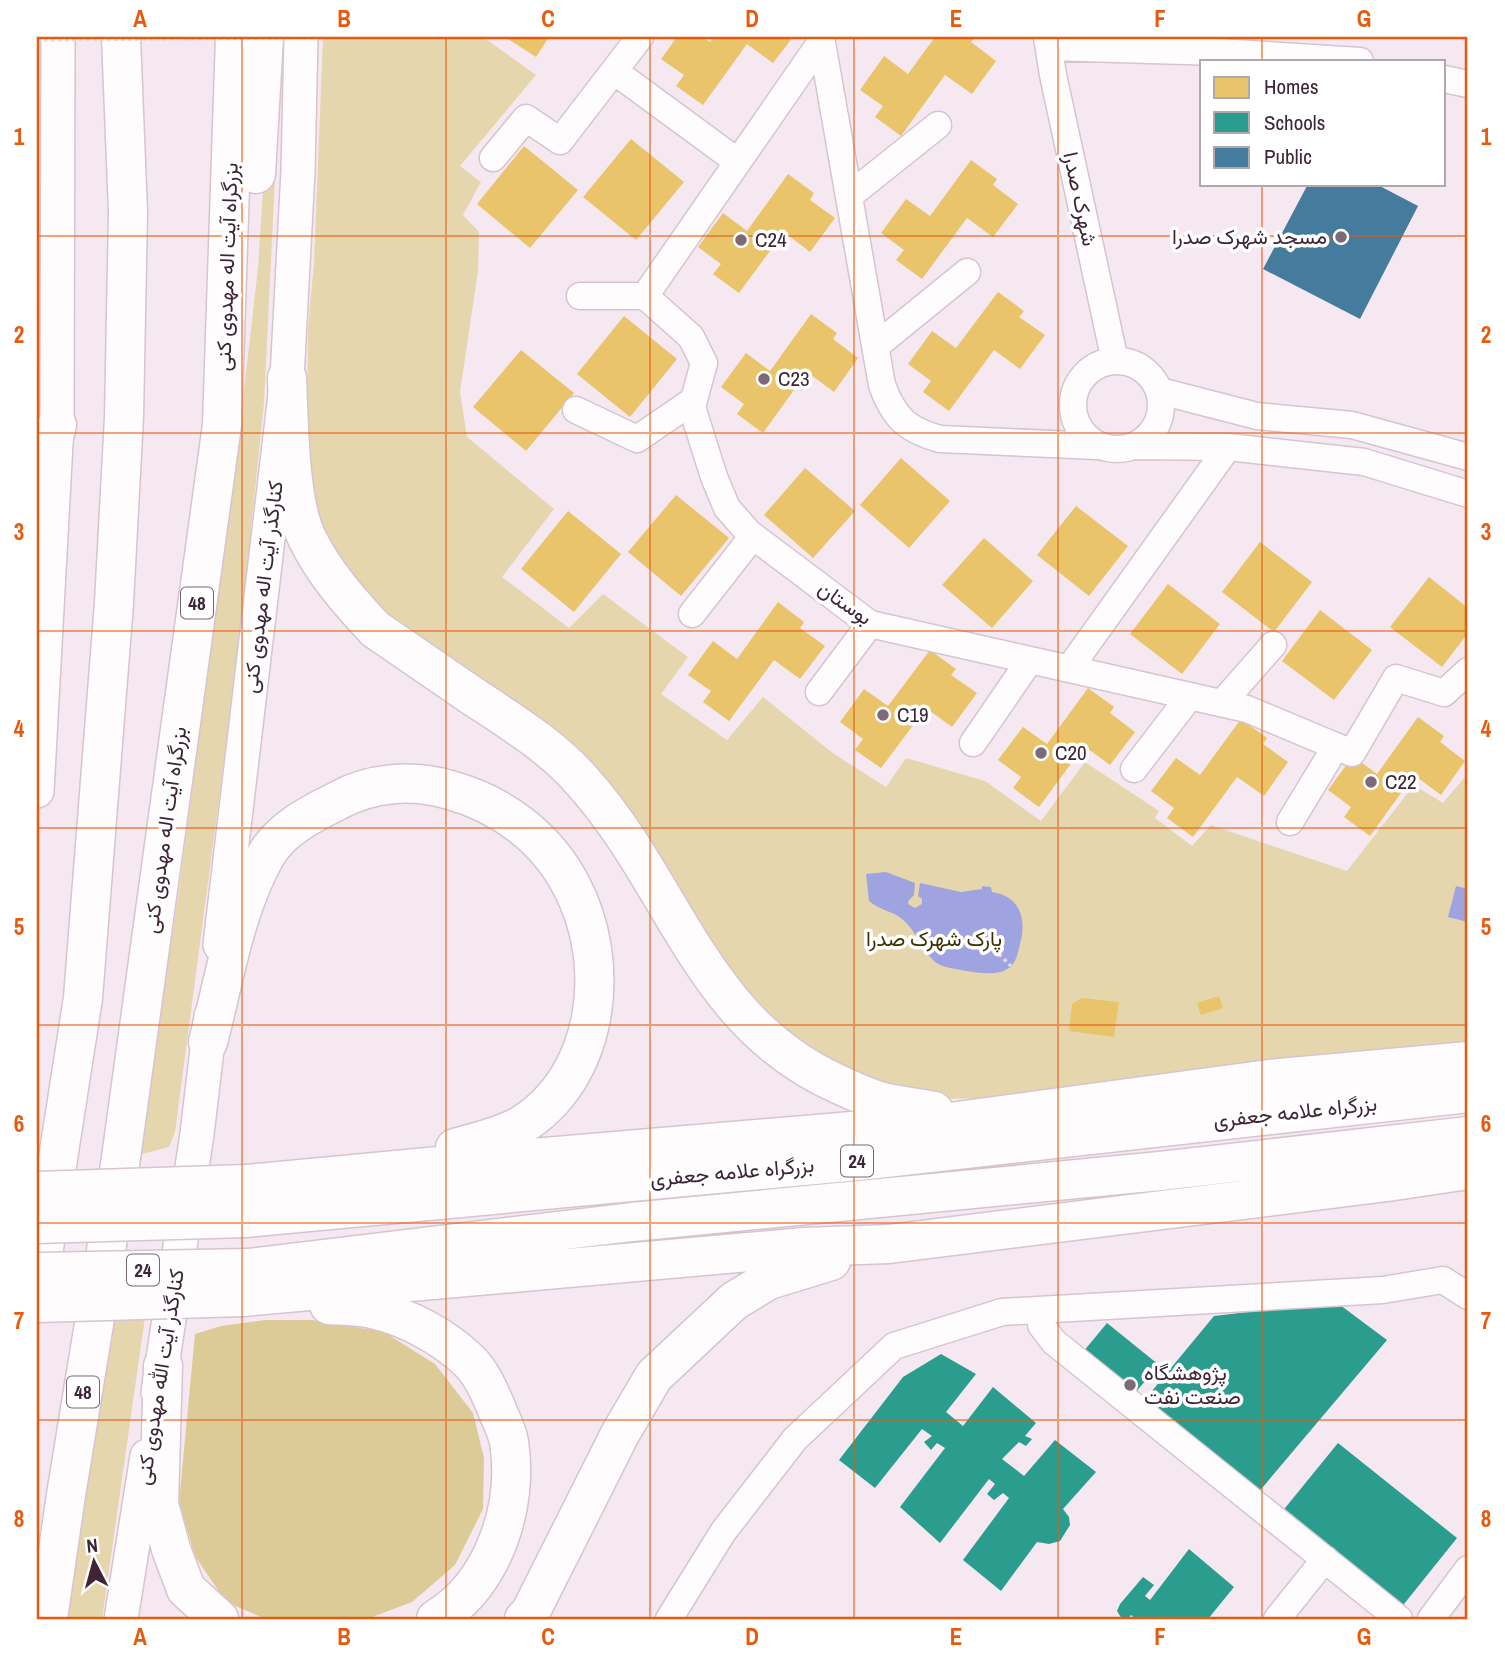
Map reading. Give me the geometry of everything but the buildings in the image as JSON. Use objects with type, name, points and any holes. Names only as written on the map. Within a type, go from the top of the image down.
[{"type":"highway","points":[[37,1293],[83,998],[114,603],[124,431],[128,212],[121,37]]},
{"type":"highway","name":"بزرگراه آیت اله مهدوی کنی","points":[[48,1619],[120,1166],[222,425],[235,37]]},
{"type":"highway","points":[[222,425],[253,213],[264,37]]},
{"type":"highway","points":[[286,378],[297,503],[306,537],[323,568],[375,629],[553,752],[582,781],[614,819],[706,970],[753,1027],[789,1058],[817,1075],[886,1103],[940,1112],[964,1110],[1002,1113]]},
{"type":"highway","points":[[37,508],[57,425]]},
{"type":"highway","points":[[37,1191],[246,1201],[322,1178],[494,1137],[519,1126],[538,1113],[556,1095],[586,1043],[594,996],[594,973],[592,947],[583,913],[571,885],[547,851],[517,822],[493,806],[440,787],[413,784],[361,789],[298,821],[268,852],[249,891],[208,1042]]},
{"type":"highway","points":[[322,1178],[935,1124],[1269,1079],[1468,1061]]},
{"type":"highway","name":"بزرگراه علامه جعفری","points":[[246,1201],[868,1160],[1468,1093]]},
{"type":"highway","name":"بزرگراه علامه جعفری","points":[[246,1282],[632,1222],[1160,1171],[1468,1136]]},
{"type":"highway","points":[[37,1304],[246,1282],[890,1244],[1468,1170]]},
{"type":"highway","name":"24","points":[[37,1224],[246,1201]]},
{"type":"highway","points":[[524,1619],[620,1434],[654,1376],[734,1301],[769,1280],[890,1244]]},
{"type":"highway","name":"24","points":[[37,1272],[246,1282]]},
{"type":"highway","points":[[246,1282],[371,1309],[419,1326],[470,1362],[487,1385],[509,1440],[512,1486],[507,1517],[494,1552],[475,1585],[447,1613],[436,1619]]},
{"type":"highway","points":[[163,1366],[159,1504],[171,1549],[186,1589],[219,1619]]},
{"type":"main road","points":[[37,791],[57,425],[58,37]]},
{"type":"main road","name":"کنارگذر آیت اله مهدوی کنی","points":[[197,1134],[286,378],[298,171],[301,37]]},
{"type":"main road","name":"کنارگذر آیت الله مهدوی کنی","points":[[121,1619],[163,1366],[197,1134]]},
{"type":"street","points":[[493,158],[526,118],[560,141],[640,37]]},
{"type":"street","points":[[580,296],[645,296],[821,39]]},
{"type":"street","points":[[821,39],[882,386],[889,405],[902,422],[920,433],[940,439],[1097,446],[1110,450],[1125,450],[1136,446],[1152,434],[1160,421],[1163,406],[1160,391],[1152,377],[1140,367],[1129,362],[1102,363],[1091,369],[1075,390],[1074,416],[1079,428],[1097,446]]},
{"type":"street","points":[[1048,42],[1344,60]]},
{"type":"street","name":"شهرک صدرا","points":[[1048,42],[1115,361]]},
{"type":"street","points":[[614,71],[738,162]]},
{"type":"street","points":[[1446,79],[1468,84]]},
{"type":"street","points":[[849,196],[938,125]]},
{"type":"street","points":[[876,346],[967,272]]},
{"type":"street","name":"بوستان","points":[[645,296],[691,337],[704,363],[692,407],[727,508],[753,536],[870,624],[1247,709],[1336,746]]},
{"type":"street","points":[[1160,391],[1257,416],[1352,425],[1468,457]]},
{"type":"street","points":[[576,410],[636,439],[694,400]]},
{"type":"street","points":[[1136,446],[1228,447],[1364,462],[1468,495]]},
{"type":"street","points":[[1069,669],[1228,447]]},
{"type":"street","points":[[692,614],[753,536]]},
{"type":"street","points":[[819,692],[870,624]]},
{"type":"street","points":[[1222,704],[1273,645]]},
{"type":"street","points":[[972,743],[1030,660]]},
{"type":"street","points":[[1290,822],[1336,746],[1352,752],[1396,678],[1444,693],[1468,671]]},
{"type":"street","points":[[1134,769],[1190,696]]},
{"type":"street","points":[[669,1619],[723,1532],[795,1439],[894,1346],[1002,1312],[1383,1290],[1443,1280],[1468,1296]]},
{"type":"street","points":[[1042,1310],[1041,1325],[1054,1342],[1399,1619]]},
{"type":"street","points":[[1277,1619],[1325,1559]]},
{"type":"street","points":[[1430,1619],[1468,1569]]},
{"type":"path","points":[[37,40],[385,37]]},
{"type":"path","points":[[999,954],[1011,966]]},
{"type":"green space","name":"پارک شهرک صدرا","points":[[323,37],[483,37],[536,75],[460,166],[481,182],[463,215],[479,232],[478,271],[460,392],[467,437],[554,509],[502,577],[569,628],[603,594],[688,657],[661,694],[727,740],[763,697],[834,754],[886,787],[906,758],[985,781],[1041,821],[1085,762],[1159,811],[1155,818],[1192,846],[1211,825],[1347,871],[1414,785],[1443,803],[1464,778],[1468,780],[1468,1051],[999,1098],[938,1099],[861,1085],[746,1008],[669,879],[380,617],[353,580],[312,508],[307,409],[308,328],[314,263]]},
{"type":"green space","points":[[270,79],[277,137],[264,403],[238,656],[175,1132],[169,1147],[138,1155],[179,890],[240,426],[258,268]]},
{"type":"green space","points":[[146,1310],[102,1619],[67,1619],[114,1312]]},
{"type":"shaded area","points":[[265,1320],[313,1320],[384,1332],[435,1364],[473,1413],[484,1458],[483,1509],[455,1565],[412,1602],[367,1619],[266,1619],[226,1602],[195,1556],[179,1502],[195,1334],[221,1326]]},
{"type":"water","points":[[886,872],[915,883],[914,895],[908,904],[915,908],[922,904],[922,899],[918,896],[920,883],[961,892],[982,889],[982,886],[991,887],[992,892],[1009,898],[1019,910],[1023,926],[1013,963],[1005,971],[988,973],[950,968],[935,962],[907,924],[898,916],[869,901],[866,874]]},
{"type":"water","points":[[1456,886],[1468,889],[1468,922],[1448,917]]},
{"type":"place","name":"مسجد شهرک صدرا","points":[[1341,237]]},
{"type":"place","name":"C24","points":[[741,240]]},
{"type":"place","name":"C23","points":[[764,379]]},
{"type":"place","name":"C19","points":[[883,715]]},
{"type":"place","name":"C20","points":[[1041,753]]},
{"type":"place","name":"C22","points":[[1371,782]]},
{"type":"place","name":"پژوهشگاه صنعت نفت","points":[[1130,1385]]}]
